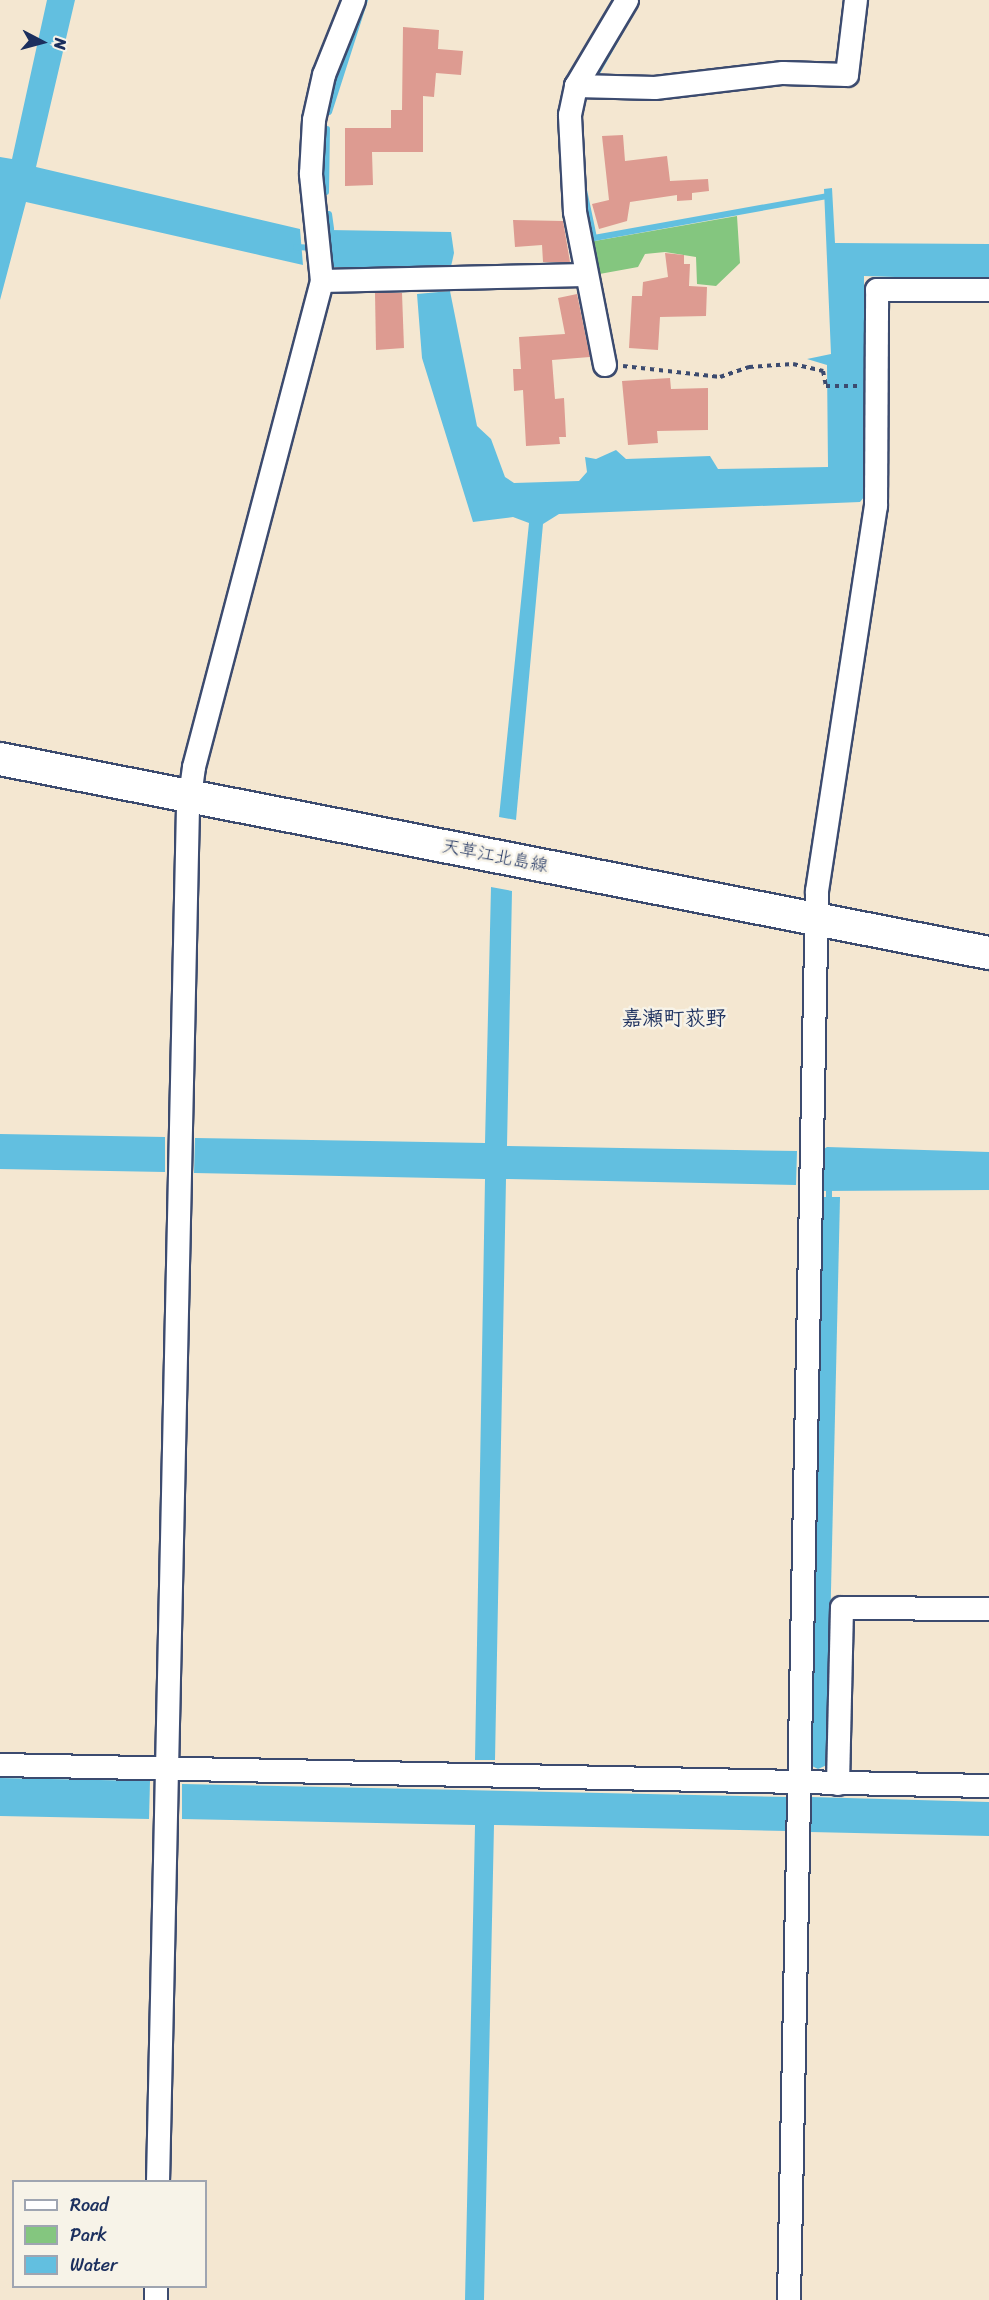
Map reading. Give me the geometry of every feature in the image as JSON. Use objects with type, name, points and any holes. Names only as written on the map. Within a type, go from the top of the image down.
[{"type":"street","points":[[605,365],[585,275],[568,148],[576,86],[627,0]]},
{"type":"street","points":[[576,86],[655,88],[783,73],[847,75],[856,0]]},
{"type":"street","points":[[158,2180],[190,796],[322,281],[311,174],[314,120],[324,75],[350,2]]},
{"type":"street","points":[[322,281],[585,275]]},
{"type":"street","points":[[789,2300],[816,918],[876,506],[877,290],[989,290]]},
{"type":"street","name":"天草江北島線","points":[[0,759],[989,953]]},
{"type":"street","points":[[838,1784],[842,1608],[989,1609]]},
{"type":"street","points":[[0,1765],[166,1789],[800,1783],[989,1786]]},
{"type":"path","points":[[605,365],[676,368],[720,377],[750,367],[793,364],[823,371],[826,386],[877,386]]},
{"type":"green space","points":[[737,216],[740,263],[716,286],[697,284],[696,257],[665,252],[645,254],[638,267],[594,275],[589,242]]},
{"type":"water","points":[[47,0],[75,0],[36,167],[300,229],[303,265],[26,202],[0,300],[0,157],[12,159]]},
{"type":"water","points":[[832,188],[835,243],[989,244],[989,280],[864,276],[864,497],[860,502],[559,514],[543,524],[516,820],[499,817],[529,523],[513,517],[473,522],[422,358],[417,294],[450,291],[477,426],[491,439],[505,477],[514,483],[579,481],[587,472],[585,457],[596,459],[616,450],[626,459],[710,456],[718,469],[828,467],[827,365],[807,359],[831,354],[824,189]]},
{"type":"water","points":[[329,230],[451,232],[454,253],[450,271],[332,267]]},
{"type":"water","points":[[491,887],[512,891],[507,1146],[797,1151],[796,1185],[506,1179],[495,1760],[475,1760],[485,1179],[194,1173],[195,1138],[485,1143]]},
{"type":"water","points":[[0,1134],[165,1137],[165,1172],[0,1169]]},
{"type":"water","points":[[827,1147],[989,1152],[989,1190],[819,1191],[821,1151]]},
{"type":"water","points":[[819,1197],[840,1197],[827,1765],[818,1769],[810,1765]]},
{"type":"water","points":[[0,1778],[150,1781],[149,1819],[0,1816]]},
{"type":"water","points":[[182,1784],[788,1797],[787,1831],[494,1825],[484,2300],[465,2300],[475,1825],[182,1819]]},
{"type":"water","points":[[811,1797],[989,1802],[989,1836],[810,1832]]},
{"type":"building","points":[[403,27],[439,30],[438,49],[463,51],[461,75],[436,73],[434,97],[423,96],[423,152],[372,152],[373,185],[345,186],[345,128],[391,128],[391,110],[402,110]]},
{"type":"building","points":[[623,135],[625,161],[667,156],[670,181],[708,179],[709,191],[692,193],[692,200],[677,201],[677,195],[630,202],[627,221],[599,229],[592,204],[609,200],[602,136]]},
{"type":"building","points":[[513,220],[563,221],[570,262],[543,262],[542,245],[515,247]]},
{"type":"building","points":[[665,253],[684,255],[684,264],[690,264],[689,286],[707,287],[706,316],[660,317],[658,350],[629,348],[632,296],[642,296],[643,282],[668,277]]},
{"type":"building","points":[[375,293],[402,293],[404,348],[376,350]]},
{"type":"building","points":[[577,294],[590,357],[552,360],[555,399],[564,398],[566,437],[559,437],[560,444],[526,446],[523,390],[514,391],[513,369],[521,369],[519,337],[565,334],[558,298]]},
{"type":"building","points":[[670,378],[671,389],[708,388],[708,430],[657,431],[658,443],[628,445],[622,381]]},
{"type":"waterway","points":[[329,112],[365,0]]},
{"type":"waterway","points":[[594,78],[622,29]]},
{"type":"waterway","points":[[326,192],[327,129]]},
{"type":"waterway","points":[[584,190],[594,238],[828,196]]},
{"type":"waterway","points":[[329,214],[331,229]]},
{"type":"waterway","points":[[296,247],[331,249]]},
{"type":"waterway","points":[[829,1191],[829,1197]]},
{"type":"district","name":"嘉瀬町荻野","points":[[674,1018]]}]
